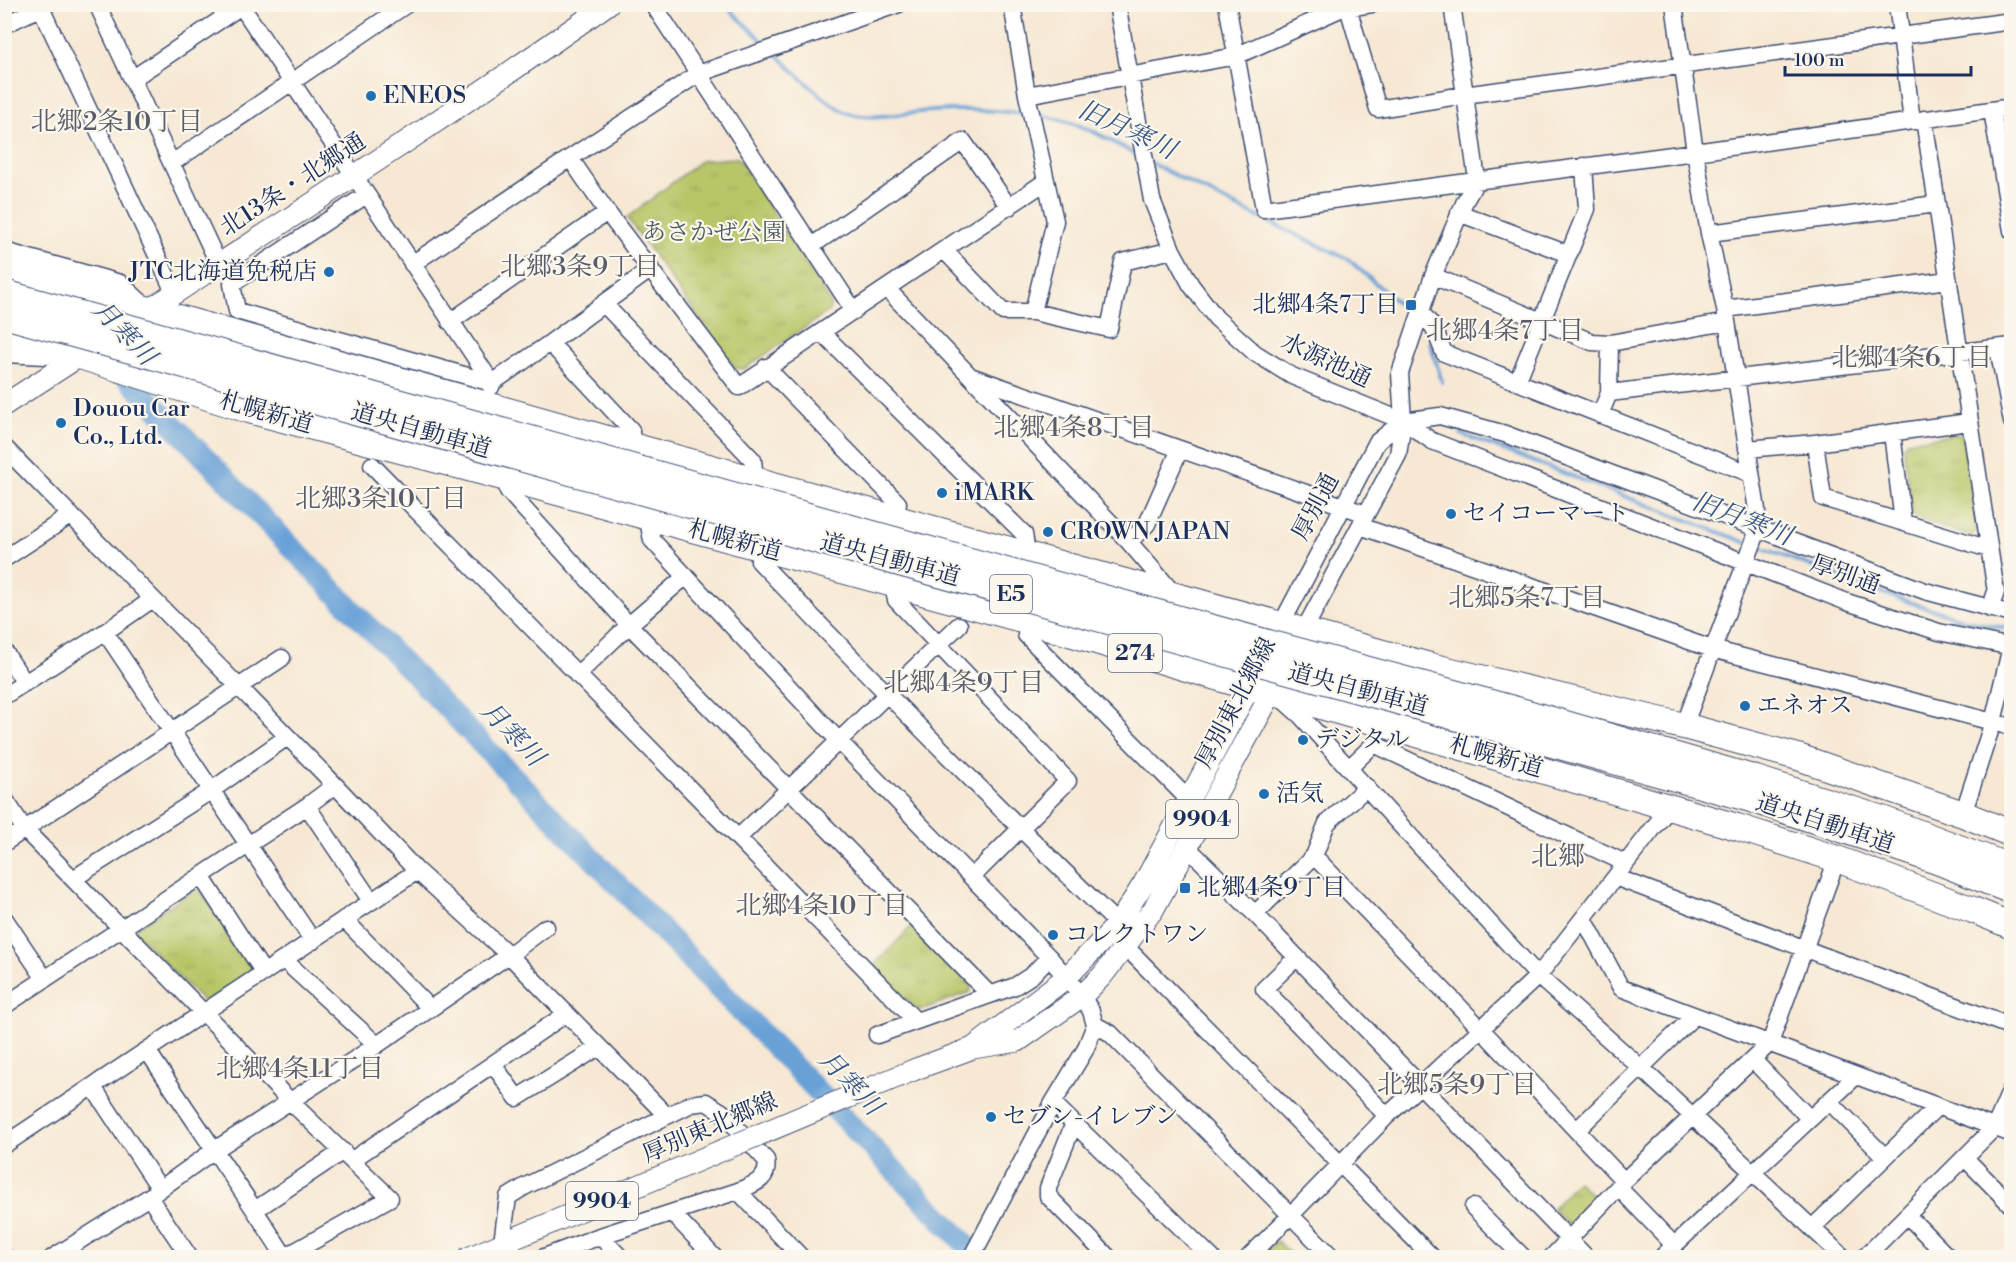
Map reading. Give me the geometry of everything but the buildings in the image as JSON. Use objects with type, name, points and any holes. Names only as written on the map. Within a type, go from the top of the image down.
[{"type":"highway","points":[[4,272],[150,310],[260,342],[489,394],[632,446],[1293,626],[1430,666],[1684,726],[1831,767],[1964,814],[2012,834]]},
{"type":"highway","name":"道央自動車道","points":[[4,293],[1756,778],[1882,819],[2012,868]]},
{"type":"highway","name":"道央自動車道","points":[[4,315],[1751,799],[1926,857],[2012,891]]},
{"type":"highway","name":"札幌新道","points":[[4,337],[80,356],[249,410],[647,516],[1027,621],[1737,827],[1837,859],[2012,926]]},
{"type":"highway","points":[[1517,710],[1594,720],[1723,750],[1864,795],[2012,849]]},
{"type":"highway","points":[[1523,735],[1599,770],[1900,866],[2012,908]]},
{"type":"main road","name":"北13条・北郷通","points":[[4,405],[487,89],[608,4]]},
{"type":"main road","name":"厚別東北郷線","points":[[468,1257],[508,1250],[737,1144],[916,1070],[973,1048],[1018,1041],[1082,996],[1101,976],[1153,910],[1186,848],[1293,626]]},
{"type":"main road","name":"厚別東北郷線","points":[[973,1048],[1067,977],[1118,924],[1144,883],[1189,800],[1261,690]]},
{"type":"street","points":[[97,4],[219,265]]},
{"type":"street","points":[[653,4],[813,245],[854,311]]},
{"type":"street","points":[[412,264],[698,74],[899,4]]},
{"type":"street","points":[[1012,4],[1029,102],[1055,221],[1033,312]]},
{"type":"street","name":"水源池通","points":[[1118,4],[1152,200],[1172,250],[1191,285],[1216,318],[1255,354],[1292,376],[1403,421]]},
{"type":"street","points":[[1227,4],[1264,208],[1695,152],[2012,107]]},
{"type":"street","points":[[1029,102],[1130,75],[1236,56],[1347,6],[1372,4]]},
{"type":"street","points":[[1403,421],[1400,373],[1433,276],[1459,213],[1477,180],[1452,4]]},
{"type":"street","points":[[1674,4],[1695,152],[1726,316],[1757,510],[1752,542],[1684,726]]},
{"type":"street","points":[[1897,4],[1901,36],[1937,204],[1996,592],[1990,609]]},
{"type":"street","points":[[132,79],[240,5],[450,322],[489,394]]},
{"type":"street","points":[[172,163],[406,5]]},
{"type":"street","points":[[4,25],[18,10],[44,6],[175,294]]},
{"type":"street","points":[[1347,6],[1378,109],[1464,95],[2012,21]]},
{"type":"street","points":[[1992,110],[2012,231]]},
{"type":"street","points":[[813,245],[963,141],[1009,207]]},
{"type":"street","points":[[570,158],[607,212],[739,387],[1046,182]]},
{"type":"street","points":[[1517,382],[1587,209],[1584,166]]},
{"type":"street","points":[[366,195],[232,284],[237,311],[489,394]]},
{"type":"street","points":[[1709,233],[1937,204]]},
{"type":"street","points":[[450,322],[607,212]]},
{"type":"street","points":[[1459,213],[1568,254]]},
{"type":"street","points":[[944,250],[1003,312],[1033,312],[1109,329],[1123,262],[1172,250]]},
{"type":"street","points":[[4,251],[120,283],[150,310]]},
{"type":"street","points":[[489,394],[550,343],[651,269]]},
{"type":"street","points":[[1433,276],[1592,342],[1610,343],[1726,316],[1948,280]]},
{"type":"street","points":[[887,289],[1129,542],[1176,596]]},
{"type":"street","points":[[604,304],[753,460],[755,479]]},
{"type":"street","points":[[1420,311],[1434,328],[1444,353],[1751,474]]},
{"type":"street","points":[[821,332],[1024,534],[1027,553]]},
{"type":"street","points":[[550,343],[631,430],[632,446]]},
{"type":"street","points":[[1600,415],[1609,393],[1610,343]]},
{"type":"street","points":[[1609,393],[2005,347],[2012,422]]},
{"type":"street","points":[[4,354],[80,356]]},
{"type":"street","points":[[766,368],[898,503],[896,518]]},
{"type":"street","points":[[970,376],[1344,506],[1363,520],[1712,649],[2012,727]]},
{"type":"street","name":"厚別通","points":[[1293,626],[1344,506],[1377,442],[1403,421],[1440,416],[1505,434],[1752,542],[1847,602],[1939,633],[2011,647]]},
{"type":"street","name":"厚別通","points":[[1293,626],[1363,520],[1398,455],[1403,421]]},
{"type":"street","name":"厚別通","points":[[1403,421],[1432,441],[1752,542],[2012,614]]},
{"type":"street","points":[[1748,449],[1815,443],[1970,422]]},
{"type":"street","points":[[1892,433],[1903,522]]},
{"type":"street","points":[[1815,443],[1822,498],[1989,549]]},
{"type":"street","points":[[4,447],[417,871],[508,955],[667,1116]]},
{"type":"street","points":[[1129,542],[1147,524],[1180,449]]},
{"type":"street","points":[[372,465],[915,1020]]},
{"type":"street","points":[[506,478],[508,491],[628,625],[989,994]]},
{"type":"street","points":[[4,559],[71,515]]},
{"type":"street","points":[[647,516],[652,540],[838,740],[1049,957],[1082,996],[1091,1011],[1095,1025],[1085,1050],[1053,1102],[971,1257]]},
{"type":"street","points":[[760,548],[759,561],[886,694],[1118,924]]},
{"type":"street","points":[[577,675],[628,625],[686,576]]},
{"type":"street","points":[[893,584],[896,600],[1068,781],[972,877]]},
{"type":"street","points":[[4,696],[153,599]]},
{"type":"street","points":[[1027,621],[1026,635],[1189,800]]},
{"type":"street","points":[[738,838],[959,625]]},
{"type":"street","points":[[105,632],[312,941]]},
{"type":"street","points":[[1964,814],[1993,722],[2011,647]]},
{"type":"street","points":[[4,651],[25,683]]},
{"type":"street","points":[[4,843],[282,658]]},
{"type":"street","points":[[1261,690],[1293,707],[1538,976],[1641,1068],[1844,1257]]},
{"type":"street","points":[[73,879],[212,790],[287,737]]},
{"type":"street","points":[[1349,768],[1374,744],[1625,863]]},
{"type":"street","points":[[4,1005],[307,806],[335,785]]},
{"type":"street","points":[[1255,914],[1314,856],[1327,823],[1367,787]]},
{"type":"street","points":[[4,798],[25,830],[290,1101],[390,1198],[292,1256],[255,1210],[147,1050]]},
{"type":"street","points":[[307,806],[371,902]]},
{"type":"street","points":[[1248,1257],[1387,1116],[1538,976],[1669,808]]},
{"type":"street","points":[[1186,848],[1255,914],[1587,1257]]},
{"type":"street","points":[[1314,856],[1576,1130],[1621,1184],[1669,1250],[1856,1076]]},
{"type":"street","points":[[1551,1257],[1621,1184],[1770,1043],[1837,859]]},
{"type":"street","points":[[4,1145],[417,871]]},
{"type":"street","points":[[201,876],[264,974]]},
{"type":"street","points":[[1615,877],[2012,1027]]},
{"type":"street","points":[[4,918],[45,979]]},
{"type":"street","points":[[344,919],[430,1008]]},
{"type":"street","points":[[1584,919],[1621,988],[2012,1134]]},
{"type":"street","points":[[52,1257],[154,1193],[213,1150],[377,1045],[546,927]]},
{"type":"street","points":[[1125,946],[1433,1257]]},
{"type":"street","points":[[877,1035],[1015,986],[1032,975],[1049,957]]},
{"type":"street","points":[[1297,957],[1264,989],[1387,1116]]},
{"type":"street","points":[[284,960],[377,1045]]},
{"type":"street","points":[[255,1210],[348,1156],[567,1014]]},
{"type":"street","points":[[1576,1130],[1694,1016]]},
{"type":"street","points":[[1095,1025],[1110,1033],[1333,1257]]},
{"type":"street","points":[[493,1064],[517,1098],[599,1047]]},
{"type":"street","points":[[1752,1060],[1810,1119]]},
{"type":"street","points":[[93,1087],[190,1257]]},
{"type":"street","points":[[1864,1257],[1995,1128],[2012,1087]]},
{"type":"street","points":[[1829,1101],[1886,1157]]},
{"type":"street","points":[[508,1250],[508,1197],[692,1104],[706,1102],[722,1112],[766,1160],[766,1175],[759,1182],[542,1257]]},
{"type":"street","points":[[1053,1102],[1212,1257]]},
{"type":"street","points":[[1812,1228],[1938,1106]]},
{"type":"street","points":[[1074,1124],[1048,1188],[1048,1196],[1109,1257]]},
{"type":"street","points":[[1965,1158],[2012,1206]]},
{"type":"street","points":[[738,1191],[802,1257]]},
{"type":"street","points":[[1473,1207],[1524,1257]]},
{"type":"street","points":[[672,1213],[715,1257]]},
{"type":"street","points":[[1907,1215],[1949,1257]]},
{"type":"street","points":[[600,1236],[621,1257]]},
{"type":"green space","name":"あさかぜ公園","points":[[738,158],[831,303],[829,311],[744,369],[735,368],[627,218],[702,160]]},
{"type":"green space","points":[[1959,434],[1963,438],[1977,530],[1972,537],[1916,518],[1912,514],[1903,446],[1907,441]]},
{"type":"green space","points":[[194,890],[200,890],[251,967],[251,973],[208,1001],[202,1001],[136,933],[137,927]]},
{"type":"green space","points":[[912,926],[972,986],[970,992],[921,1010],[914,1008],[873,966]]},
{"type":"green space","points":[[1577,1181],[1595,1198],[1571,1225],[1567,1224],[1552,1209]]},
{"type":"green space","points":[[1277,1241],[1294,1257],[1260,1258]]},
{"type":"waterway","name":"旧月寒川","points":[[724,4],[767,45]]},
{"type":"waterway","name":"旧月寒川","points":[[775,52],[829,102],[855,115],[877,116],[956,110],[1026,114]]},
{"type":"waterway","name":"旧月寒川","points":[[1036,115],[1078,125],[1140,157]]},
{"type":"waterway","name":"旧月寒川","points":[[1151,163],[1237,207],[1348,259],[1408,312]]},
{"type":"waterway","name":"旧月寒川","points":[[1430,342],[1442,382]]},
{"type":"waterway","name":"月寒川","points":[[116,366],[979,1258]]},
{"type":"waterway","name":"旧月寒川","points":[[1461,434],[1750,544]]},
{"type":"waterway","name":"旧月寒川","points":[[1757,546],[1894,597],[1971,622],[2012,629]]},
{"type":"place","name":"ENEOS","points":[[371,96]]},
{"type":"place","name":"JTC北海道免税店","points":[[329,272]]},
{"type":"place","name":"北郷4条7丁目","points":[[1411,305]]},
{"type":"place","name":"Douou Car Co., Ltd.","points":[[61,423]]},
{"type":"place","name":"iMARK","points":[[942,493]]},
{"type":"place","name":"セイコーマート","points":[[1451,514]]},
{"type":"place","name":"CROWN JAPAN","points":[[1048,532]]},
{"type":"place","name":"エネオス","points":[[1745,706]]},
{"type":"place","name":"デジタル","points":[[1303,740]]},
{"type":"place","name":"活気","points":[[1264,794]]},
{"type":"place","name":"北郷4条9丁目","points":[[1185,888]]},
{"type":"place","name":"コレクトワン","points":[[1053,935]]},
{"type":"place","name":"セブン-イレブン","points":[[991,1117]]},
{"type":"district","name":"北郷2条10丁目","points":[[117,122]]},
{"type":"district","name":"北郷3条9丁目","points":[[580,267]]},
{"type":"district","name":"北郷4条7丁目","points":[[1505,331]]},
{"type":"district","name":"北郷4条6丁目","points":[[1912,358]]},
{"type":"district","name":"北郷4条8丁目","points":[[1074,428]]},
{"type":"district","name":"北郷3条10丁目","points":[[381,499]]},
{"type":"district","name":"北郷5条7丁目","points":[[1527,598]]},
{"type":"district","name":"北郷4条9丁目","points":[[964,683]]},
{"type":"district","name":"北郷","points":[[1558,857]]},
{"type":"district","name":"北郷4条10丁目","points":[[822,906]]},
{"type":"district","name":"北郷4条11丁目","points":[[300,1069]]},
{"type":"district","name":"北郷5条9丁目","points":[[1457,1085]]}]
